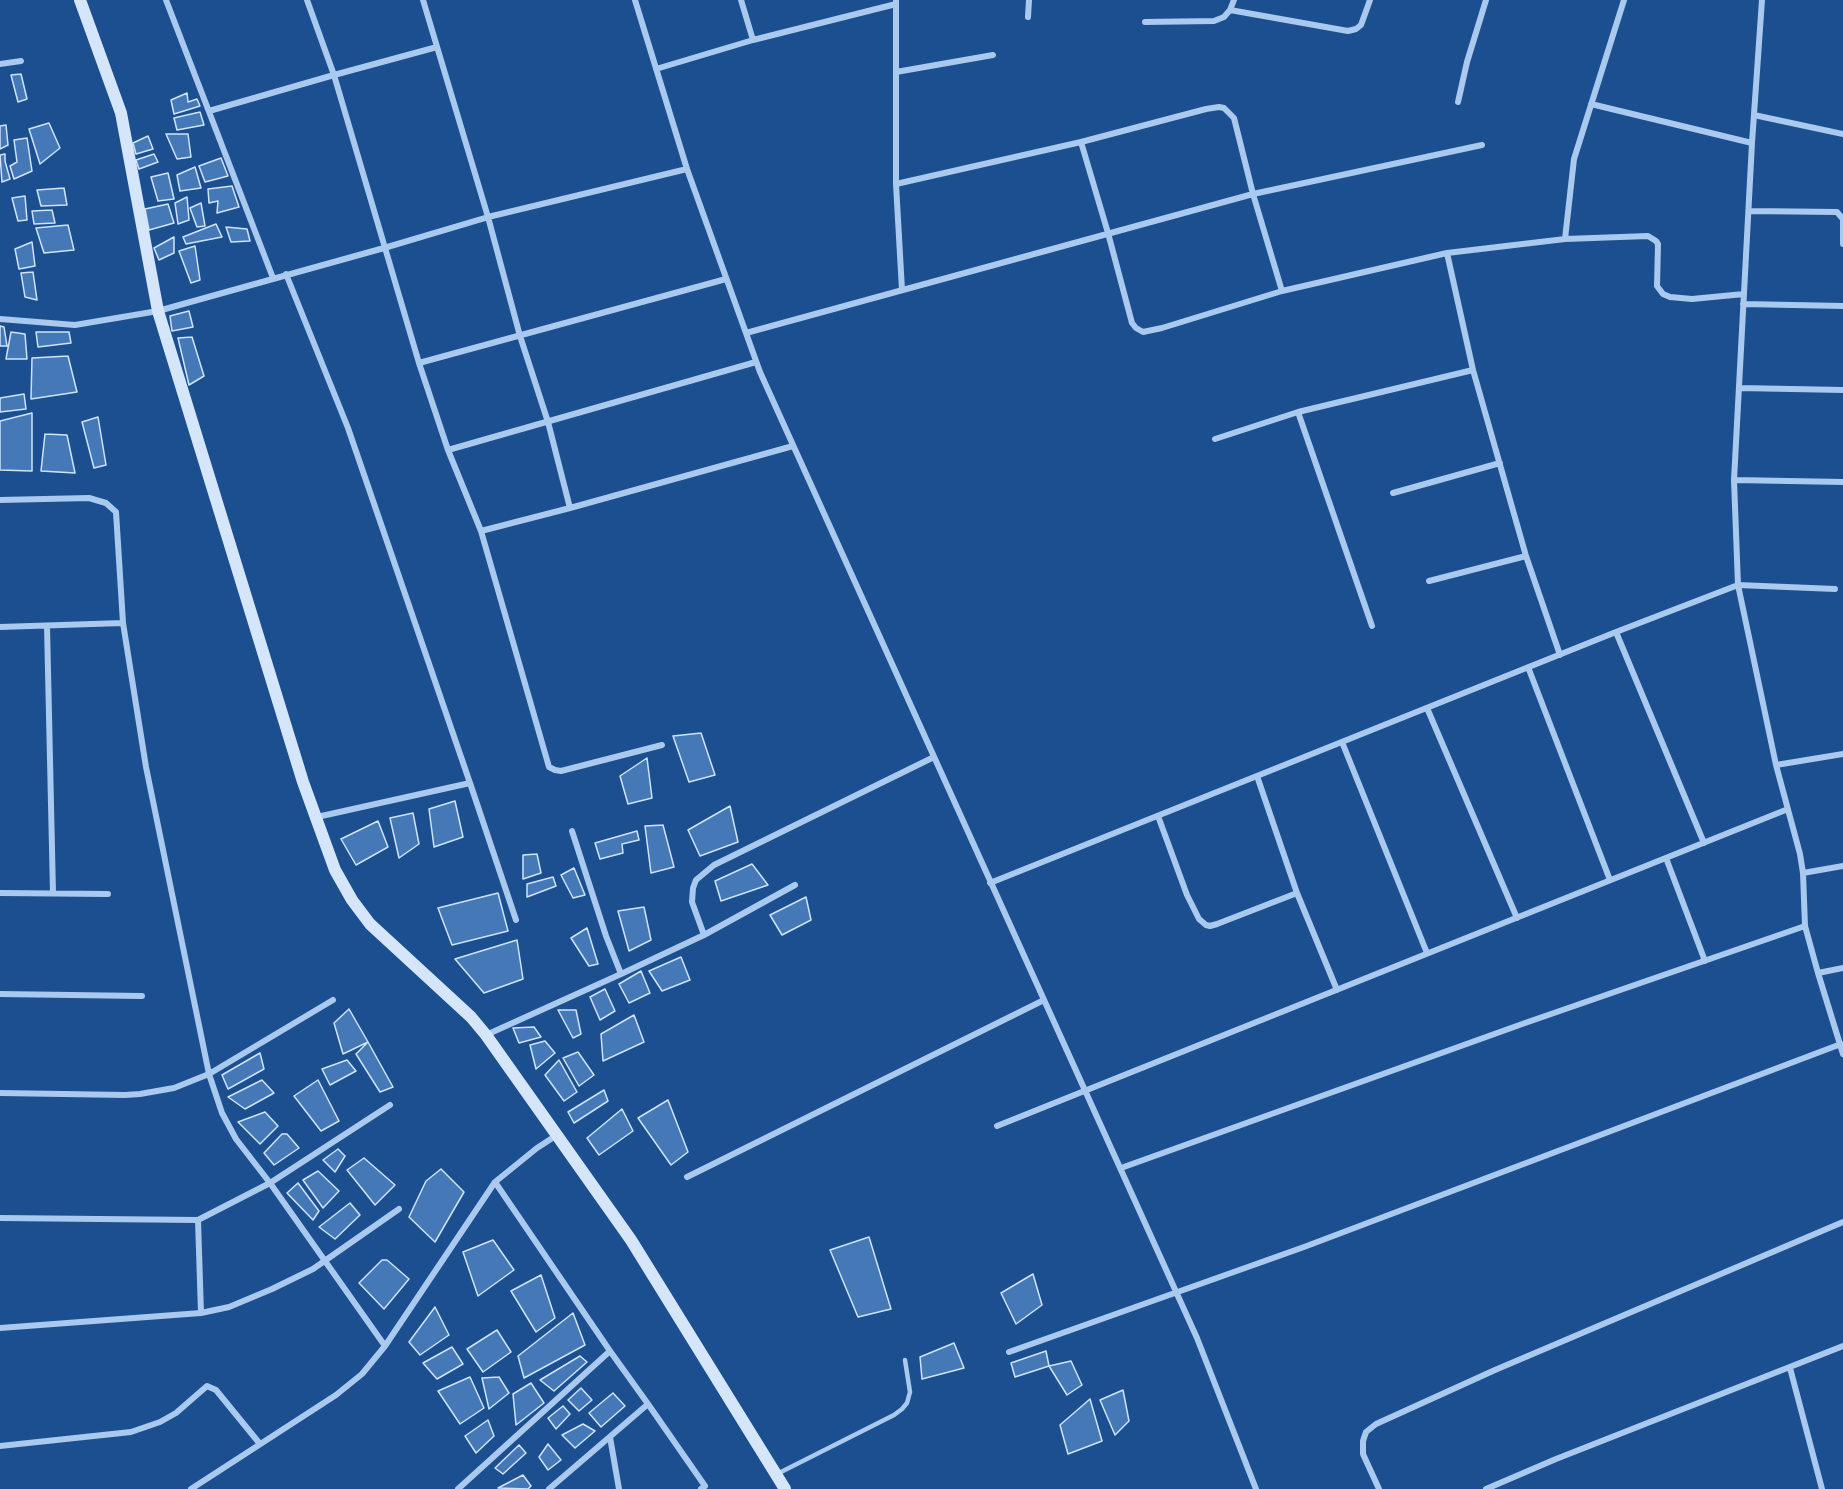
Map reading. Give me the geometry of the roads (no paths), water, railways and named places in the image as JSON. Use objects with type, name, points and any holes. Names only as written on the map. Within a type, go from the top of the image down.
[{"type":"street","points":[[80,0],[121,113],[158,310],[303,782],[335,870],[352,900],[370,924],[456,1002],[486,1035],[558,1134],[631,1240],[785,1489]]},
{"type":"street","points":[[166,0],[273,278]]},
{"type":"street","points":[[307,0],[334,75],[419,363],[448,450],[481,531],[549,767],[561,771],[662,745]]},
{"type":"street","points":[[423,0],[488,217],[520,336],[548,422],[570,508]]},
{"type":"street","points":[[634,0],[687,169],[756,362],[1197,1338],[1256,1489]]},
{"type":"street","points":[[741,0],[753,40]]},
{"type":"street","points":[[1029,0],[1029,17]]},
{"type":"street","points":[[1144,22],[1214,21],[1224,17],[1234,0]]},
{"type":"street","points":[[1230,10],[1348,31],[1361,25],[1370,0]]},
{"type":"street","points":[[1458,102],[1467,62],[1486,0]]},
{"type":"street","points":[[1565,239],[1574,159],[1624,0]]},
{"type":"street","points":[[1762,0],[1734,480],[1738,585],[1776,765],[1800,854],[1806,926],[1843,1054]]},
{"type":"street","points":[[656,69],[753,40],[896,2],[896,184],[902,290]]},
{"type":"street","points":[[209,111],[437,47]]},
{"type":"street","points":[[896,72],[993,55]]},
{"type":"street","points":[[0,64],[21,61]]},
{"type":"street","points":[[1591,104],[1752,143]]},
{"type":"street","points":[[896,184],[1081,142],[1206,109],[1224,108],[1234,118],[1253,194],[1282,291]]},
{"type":"street","points":[[1754,115],[1843,134]]},
{"type":"street","points":[[1081,142],[1132,324],[1143,332],[1282,291],[1447,253],[1565,239],[1648,236],[1658,244],[1657,286],[1663,294],[1692,299],[1744,294]]},
{"type":"street","points":[[746,333],[1253,194],[1482,145]]},
{"type":"street","points":[[0,319],[75,325],[158,310],[488,217],[687,169]]},
{"type":"street","points":[[1749,211],[1837,212],[1843,219],[1843,244]]},
{"type":"street","points":[[1447,253],[1473,370],[1526,556],[1560,655]]},
{"type":"street","points":[[286,274],[348,428],[516,920]]},
{"type":"street","points":[[419,363],[726,279]]},
{"type":"street","points":[[1743,304],[1843,306]]},
{"type":"street","points":[[448,450],[756,362]]},
{"type":"street","points":[[1215,439],[1298,412],[1473,370]]},
{"type":"street","points":[[1739,388],[1843,390]]},
{"type":"street","points":[[1298,412],[1371,626]]},
{"type":"street","points":[[481,531],[793,446]]},
{"type":"street","points":[[1393,493],[1500,463]]},
{"type":"street","points":[[1734,480],[1843,482]]},
{"type":"street","points":[[0,500],[89,498],[110,505],[116,512],[123,623],[146,766],[209,1074],[222,1113],[236,1139],[270,1183],[384,1346]]},
{"type":"street","points":[[1429,581],[1526,556]]},
{"type":"street","points":[[990,883],[1738,585],[1834,589]]},
{"type":"street","points":[[0,627],[123,623]]},
{"type":"street","points":[[47,626],[52,893]]},
{"type":"street","points":[[1616,632],[1704,843]]},
{"type":"street","points":[[1528,668],[1610,880]]},
{"type":"street","points":[[1427,708],[1517,918]]},
{"type":"street","points":[[1342,742],[1427,953]]},
{"type":"street","points":[[1776,765],[1843,754]]},
{"type":"street","points":[[704,935],[692,902],[693,884],[714,865],[934,757]]},
{"type":"street","points":[[1257,776],[1297,893],[1337,990]]},
{"type":"street","points":[[317,817],[470,783]]},
{"type":"street","points":[[997,1126],[1788,809]]},
{"type":"street","points":[[1158,816],[1187,895],[1199,919],[1206,925],[1217,924],[1297,893]]},
{"type":"street","points":[[572,831],[606,936],[621,974]]},
{"type":"street","points":[[1666,858],[1705,961]]},
{"type":"street","points":[[1803,873],[1843,866]]},
{"type":"street","points":[[486,1035],[704,935],[795,885]]},
{"type":"street","points":[[0,893],[108,894]]},
{"type":"street","points":[[1121,1168],[1525,1023],[1806,926]]},
{"type":"street","points":[[1818,973],[1843,968]]},
{"type":"street","points":[[0,994],[142,996]]},
{"type":"street","points":[[0,1093],[140,1095],[174,1088],[209,1074],[333,1000]]},
{"type":"street","points":[[687,1177],[1044,1000]]},
{"type":"street","points":[[1009,1352],[1304,1247],[1841,1044]]},
{"type":"street","points":[[0,1218],[198,1220],[270,1183],[390,1105]]},
{"type":"street","points":[[191,1489],[336,1395],[362,1374],[384,1346],[495,1182],[558,1134]]},
{"type":"street","points":[[495,1182],[704,1488]]},
{"type":"street","points":[[0,1328],[201,1313],[229,1306],[314,1269],[399,1209]]},
{"type":"street","points":[[198,1220],[201,1313]]},
{"type":"street","points":[[1379,1489],[1363,1454],[1366,1432],[1376,1424],[1496,1370],[1843,1222]]},
{"type":"street","points":[[1486,1489],[1556,1459],[1843,1346]]},
{"type":"street","points":[[458,1489],[610,1351]]},
{"type":"street","points":[[1790,1368],[1822,1489]]},
{"type":"street","points":[[0,1446],[131,1432],[160,1422],[176,1413],[207,1386],[216,1390],[260,1444]]},
{"type":"street","points":[[549,1489],[648,1404]]},
{"type":"street","points":[[610,1437],[619,1489]]},
{"type":"lane","points":[[776,1475],[902,1409],[907,1403],[910,1392],[905,1360]]}]
